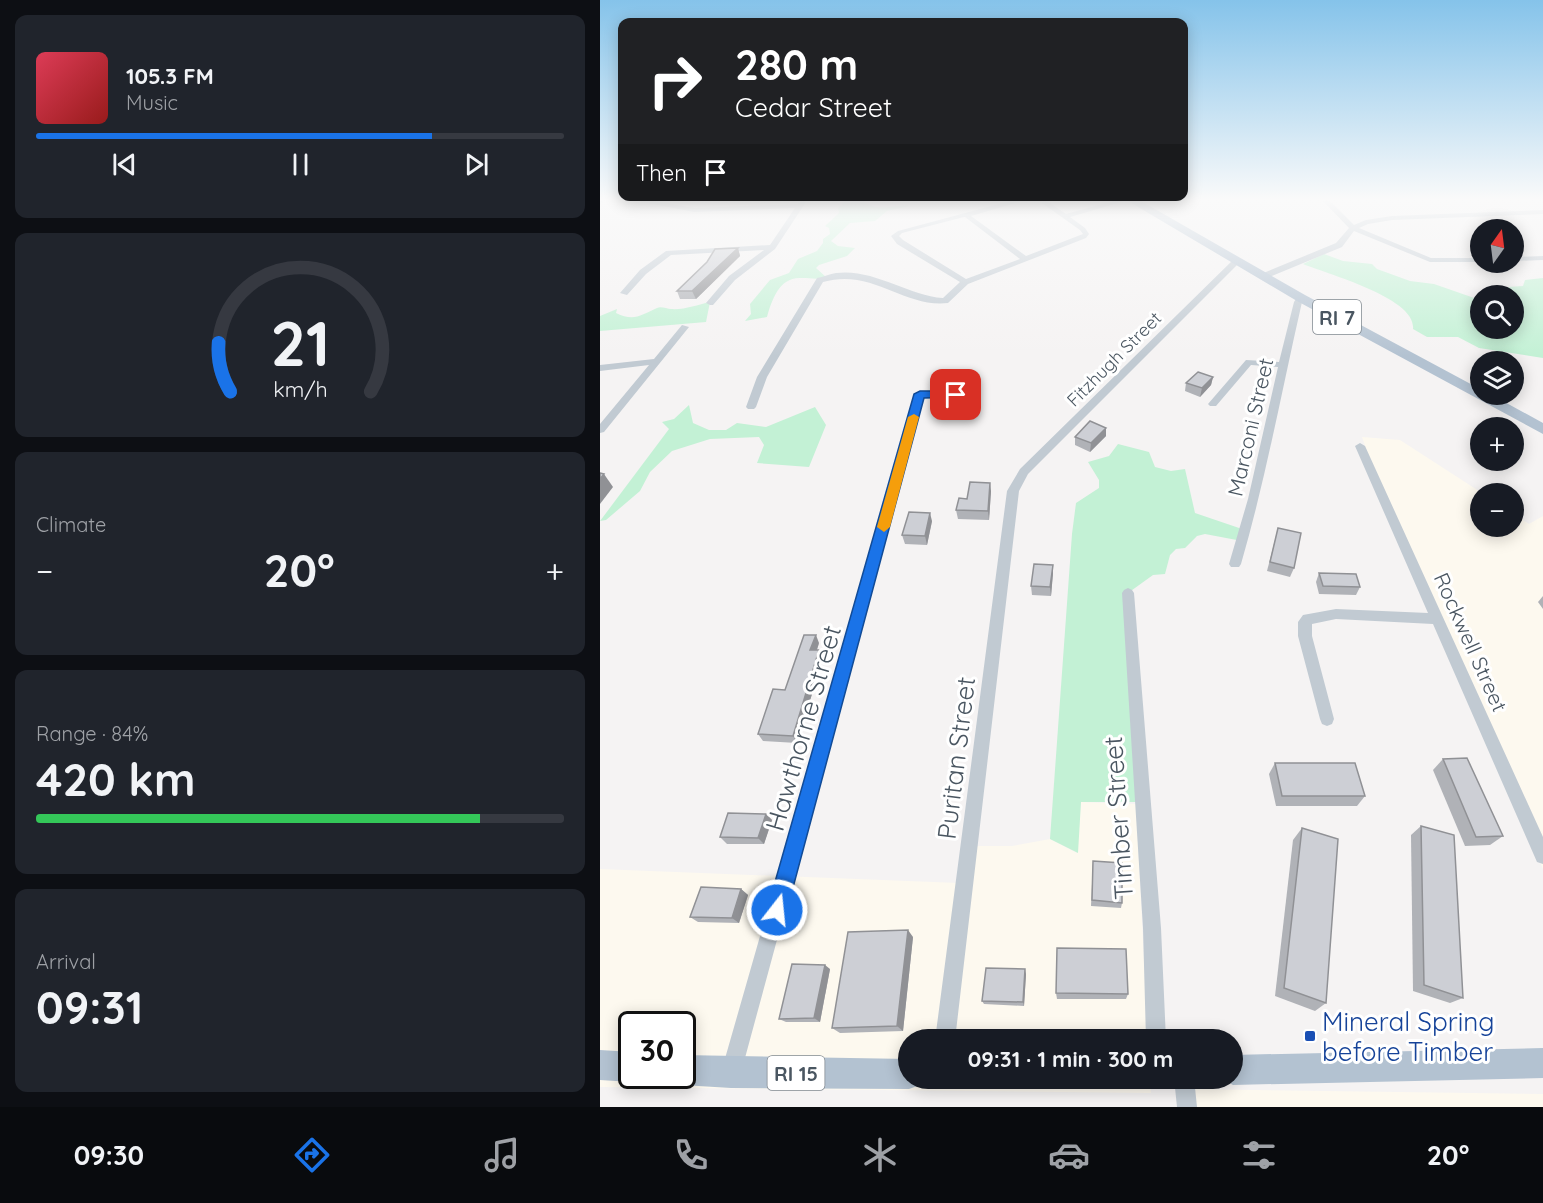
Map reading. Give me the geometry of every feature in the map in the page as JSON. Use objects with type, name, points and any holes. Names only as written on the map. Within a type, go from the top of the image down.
[{"type":"main road","name":"RI 7","points":[[1222,253],[1301,298],[1543,429]]},
{"type":"main road","points":[[1243,1070],[1543,1063]]},
{"type":"main road","points":[[600,1065],[618,1066]]},
{"type":"main road","name":"RI 15","points":[[696,1071],[898,1074]]},
{"type":"street","points":[[624,292],[643,272],[669,253],[675,253]]},
{"type":"street","points":[[710,303],[732,278],[765,253]]},
{"type":"street","points":[[917,253],[965,282]]},
{"type":"street","points":[[1016,253],[1024,259]]},
{"type":"street","points":[[751,407],[762,377],[769,369],[820,280],[832,275],[868,277],[932,301],[945,301],[965,282],[1041,253]]},
{"type":"street","points":[[1264,276],[1320,253]]},
{"type":"street","points":[[1412,253],[1430,260],[1470,260]]},
{"type":"street","points":[[1524,259],[1543,258]]},
{"type":"street","name":"Fitzhugh Street","points":[[1017,482],[1237,261]]},
{"type":"street","name":"Marconi Street","points":[[1235,564],[1246,531],[1282,365],[1301,298]]},
{"type":"street","points":[[600,430],[685,327]]},
{"type":"street","points":[[600,368],[656,361]]},
{"type":"street","points":[[1213,404],[1249,362],[1282,365]]},
{"type":"street","name":"Hawthorne Street","points":[[731,1073],[920,394],[956,395]]},
{"type":"street","name":"Rockwell Street","points":[[1360,446],[1543,856]]},
{"type":"street","name":"Puritan Street","points":[[946,1029],[1012,492],[1017,482]]},
{"type":"street","name":"Timber Street","points":[[1128,592],[1152,928],[1156,1029]]},
{"type":"street","points":[[1327,719],[1305,636],[1305,622],[1314,617],[1336,614],[1438,619]]},
{"type":"street","points":[[1185,1089],[1187,1107]]},
{"type":"shaded area","points":[[1362,437],[1400,440],[1470,485],[1470,537],[1524,537],[1524,521],[1529,524],[1543,516],[1543,869],[1383,498]]},
{"type":"shaded area","points":[[1081,802],[1136,804],[1147,1029],[898,1029],[898,1089],[1151,1089],[1151,1093],[696,1088],[696,1011],[618,1011],[618,1087],[600,1087],[600,869],[959,883],[965,846],[1012,846],[1050,839],[1077,853]]},
{"type":"shaded area","points":[[1188,1089],[1543,1094],[1543,1107],[1183,1107]]},
{"type":"green space","points":[[813,253],[850,253],[816,268],[826,277],[794,278],[788,281],[774,296],[767,317],[745,321],[751,314],[750,304],[770,280],[789,273],[798,259]]},
{"type":"green space","points":[[1324,254],[1343,261],[1372,264],[1377,269],[1410,281],[1434,284],[1470,297],[1470,339],[1524,339],[1523,285],[1525,280],[1543,278],[1543,358],[1524,355],[1524,351],[1479,348],[1458,337],[1427,337],[1413,329],[1410,318],[1401,307],[1386,297],[1303,264]]},
{"type":"green space","points":[[710,302],[706,322],[600,331],[600,316],[617,309],[616,313],[622,316],[633,317],[659,307],[681,309]]},
{"type":"green space","points":[[689,405],[693,423],[709,430],[726,430],[737,423],[766,427],[815,407],[826,425],[809,467],[757,463],[764,445],[759,437],[710,439],[672,451],[650,472],[640,491],[606,520],[600,521],[669,429],[662,422],[674,419]]},
{"type":"green space","points":[[1118,444],[1149,452],[1155,467],[1171,471],[1185,469],[1195,513],[1245,530],[1242,541],[1205,534],[1197,536],[1185,548],[1176,549],[1170,555],[1165,574],[1153,575],[1128,593],[1139,802],[1081,802],[1078,853],[1050,839],[1072,534],[1076,503],[1099,488],[1099,480],[1088,462],[1109,456]]},
{"type":"building","points":[[713,253],[733,253],[692,291],[677,291],[707,262]]},
{"type":"building","points":[[1198,372],[1213,377],[1202,388],[1186,383]]},
{"type":"building","points":[[1090,421],[1106,428],[1091,443],[1075,437]]},
{"type":"building","points":[[970,482],[990,483],[988,511],[956,510],[959,498],[967,499]]},
{"type":"building","points":[[909,512],[930,513],[925,536],[902,535]]},
{"type":"building","points":[[1278,528],[1301,533],[1294,568],[1270,562]]},
{"type":"building","points":[[1034,564],[1053,565],[1050,587],[1031,586]]},
{"type":"building","points":[[1319,573],[1356,574],[1360,587],[1323,586]]},
{"type":"building","points":[[804,635],[816,635],[810,650],[819,650],[793,736],[758,734],[773,689],[785,690]]},
{"type":"building","points":[[1467,758],[1503,836],[1476,837],[1443,759]]},
{"type":"building","points":[[1275,763],[1355,763],[1365,796],[1282,796]]},
{"type":"building","points":[[728,813],[766,814],[758,838],[720,837]]},
{"type":"building","points":[[1421,826],[1454,835],[1463,998],[1424,985]]},
{"type":"building","points":[[1302,828],[1338,839],[1326,1003],[1284,988]]},
{"type":"building","points":[[1093,861],[1122,863],[1122,903],[1092,900]]},
{"type":"building","points":[[701,887],[741,889],[732,918],[690,917]]},
{"type":"building","points":[[908,930],[897,1026],[832,1028],[848,932]]},
{"type":"building","points":[[1057,948],[1126,949],[1128,994],[1056,993]]},
{"type":"building","points":[[792,964],[825,965],[814,1018],[779,1019]]},
{"type":"building","points":[[986,968],[1025,969],[1023,1002],[982,1001]]},
{"type":"slow traffic","points":[[884,527],[914,417]]},
{"type":"place","name":"Mineral Spring before Timber","points":[[1310,1036]]},
{"type":"route","points":[[777,910],[920,394],[956,395]]}]
